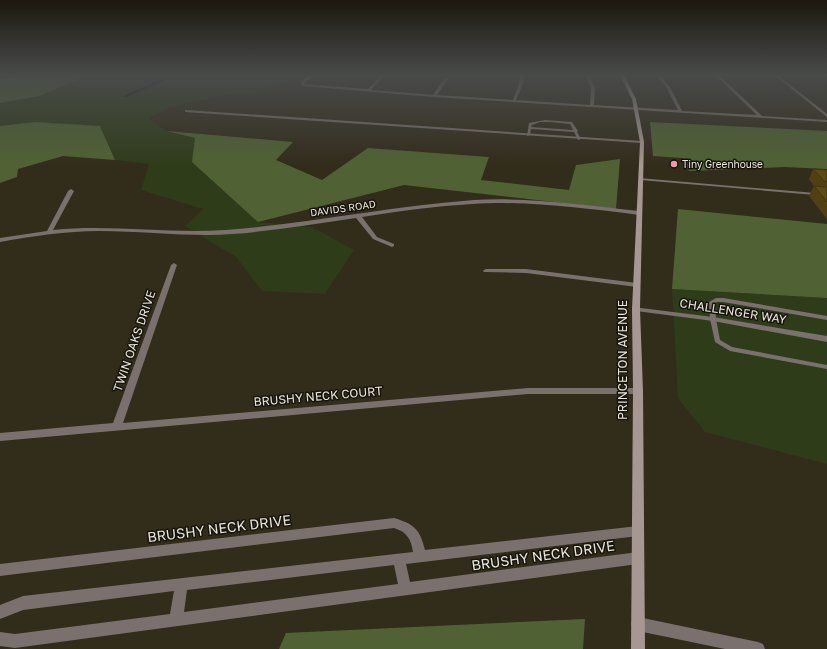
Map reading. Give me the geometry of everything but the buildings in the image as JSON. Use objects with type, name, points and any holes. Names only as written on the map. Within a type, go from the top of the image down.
[{"type":"main road","name":"PRINCETON AVENUE","points":[[636,105],[642,142],[636,309],[638,391],[638,649]]},
{"type":"street","points":[[595,105],[827,121]]},
{"type":"street","points":[[678,105],[681,112]]},
{"type":"street","points":[[749,105],[760,116]]},
{"type":"street","points":[[814,105],[827,116]]},
{"type":"street","points":[[186,111],[579,139],[642,142]]},
{"type":"street","points":[[0,240],[49,232],[71,191]]},
{"type":"street","name":"DAVIDS ROAD","points":[[49,232],[98,229],[179,233],[224,232],[430,206],[500,201],[535,202],[639,213]]},
{"type":"street","points":[[358,216],[375,238],[392,245]]},
{"type":"street","name":"TWIN OAKS DRIVE","points":[[118,426],[174,265]]},
{"type":"street","name":"CHALLENGER WAY","points":[[636,309],[713,319],[827,339]]},
{"type":"street","name":"BRUSHY NECK COURT","points":[[0,437],[528,391],[638,391]]},
{"type":"street","name":"BRUSHY NECK DRIVE","points":[[0,570],[394,523],[405,526],[415,534],[420,556]]},
{"type":"street","name":"BRUSHY NECK DRIVE","points":[[0,612],[22,603],[638,531]]},
{"type":"street","name":"BRUSHY NECK DRIVE","points":[[0,639],[15,641],[638,558]]},
{"type":"street","points":[[399,559],[405,589]]},
{"type":"street","points":[[176,620],[182,584]]},
{"type":"street","points":[[638,624],[758,649]]},
{"type":"lane","points":[[528,135],[530,124],[537,122],[562,122],[571,123],[579,139]]},
{"type":"lane","points":[[530,128],[576,131]]},
{"type":"lane","points":[[640,179],[827,195]]},
{"type":"lane","points":[[486,271],[526,271],[637,285]]},
{"type":"lane","points":[[827,318],[716,300],[712,302],[717,341],[730,349],[827,367]]},
{"type":"green space","points":[[0,105],[178,105],[170,107],[149,118],[166,131],[195,138],[258,222],[312,227],[354,250],[325,294],[262,291],[236,257],[185,226],[203,209],[141,190],[149,164],[115,160],[100,126],[0,126]]},
{"type":"green space","points":[[36,122],[100,126],[115,160],[63,156],[18,169],[17,177],[0,183],[0,126]]},
{"type":"green space","points":[[650,122],[827,131],[827,169],[785,167],[689,171],[682,158],[653,156]]},
{"type":"green space","points":[[166,131],[293,142],[276,160],[322,180],[368,148],[489,157],[481,180],[569,190],[576,165],[620,159],[616,209],[404,185],[258,222],[192,162],[195,138]]},
{"type":"green space","points":[[678,209],[827,224],[827,298],[672,289]]},
{"type":"green space","points":[[672,289],[827,298],[827,464],[705,432],[678,398]]},
{"type":"green space","points":[[585,619],[583,649],[279,649],[286,633]]},
{"type":"place","name":"Tiny Greenhouse","points":[[674,164]]}]
